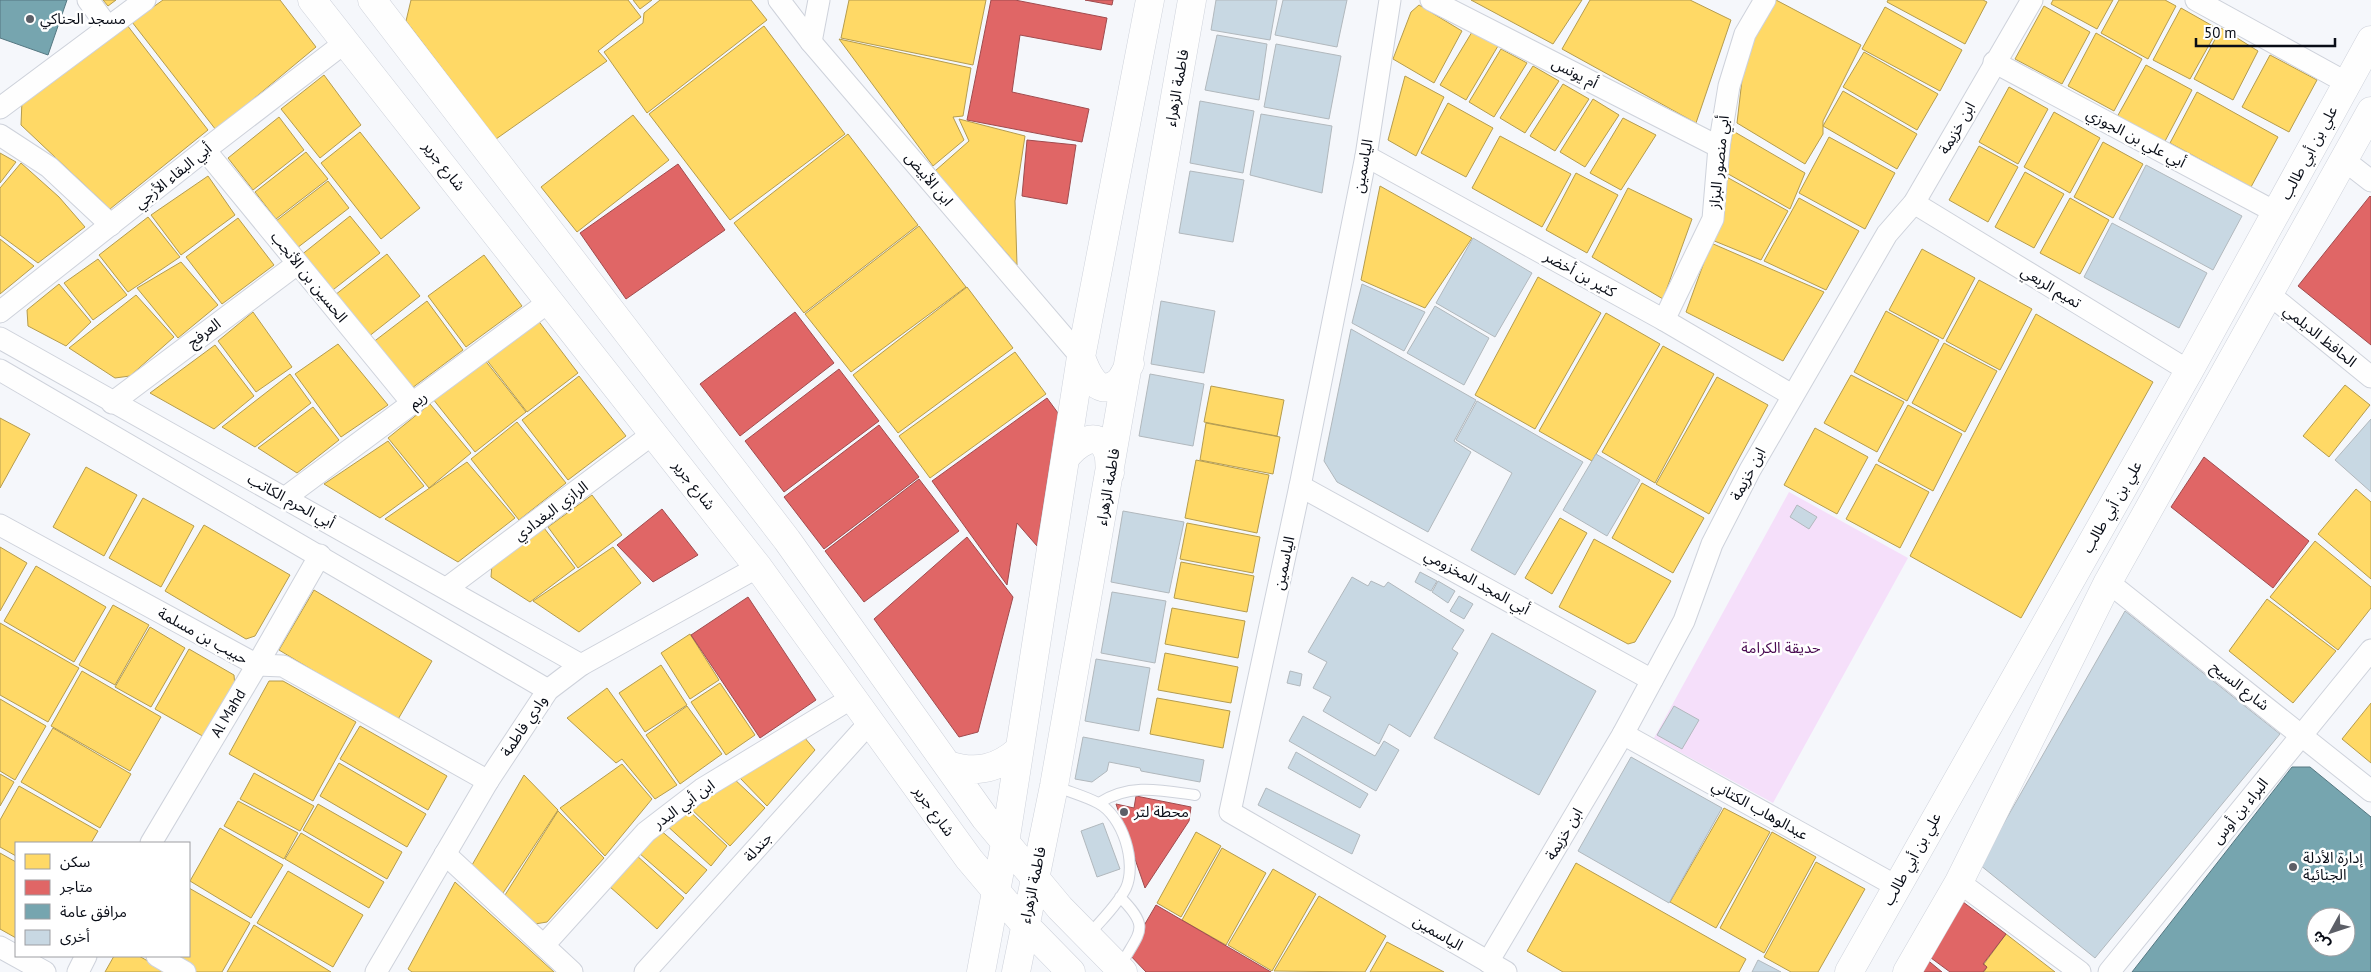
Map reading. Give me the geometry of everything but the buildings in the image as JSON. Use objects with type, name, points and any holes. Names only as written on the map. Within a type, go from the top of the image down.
[{"type":"main road","name":"شارع جرير","points":[[312,0],[347,42],[758,567],[852,698],[871,721],[952,836],[996,892],[1046,948],[1071,972]]},
{"type":"main road","points":[[981,972],[996,892],[1001,828],[1019,750],[1081,358],[1150,0]]},
{"type":"main road","name":"فاطمة الزهراء","points":[[1018,963],[1024,924],[1054,786],[1130,364],[1192,0]]},
{"type":"main road","points":[[381,3],[787,540],[948,766],[1010,838],[1014,846],[1021,851],[1032,845],[1044,831]]},
{"type":"main road","name":"علي بن أبي طالب","points":[[1849,972],[2189,371],[2371,40]]},
{"type":"main road","points":[[1907,972],[1958,882],[2108,582],[2371,111]]},
{"type":"main road","points":[[1081,358],[1089,379],[1098,385],[1108,387],[1117,384],[1130,364]]},
{"type":"main road","points":[[1065,459],[1077,445],[1084,440],[1092,439],[1099,442],[1108,452],[1110,473]]},
{"type":"main road","points":[[948,766],[961,770],[986,769],[1010,758],[1019,750]]},
{"type":"main road","points":[[952,836],[967,852],[975,855],[984,854],[1001,828]]},
{"type":"main road","points":[[1001,828],[1034,879],[1081,931],[1122,970]]},
{"type":"main road","points":[[1046,948],[1042,931],[1042,918],[1052,915],[1060,916],[1081,931]]},
{"type":"main road","points":[[986,944],[999,930],[1005,928],[1017,940],[1018,963]]},
{"type":"street","points":[[88,0],[108,27]]},
{"type":"street","points":[[0,108],[145,0]]},
{"type":"street","name":"ابن الأبيض","points":[[779,0],[811,42],[1081,358]]},
{"type":"street","points":[[811,42],[819,0]]},
{"type":"street","name":"الياسمين","points":[[1390,0],[1366,156],[1300,486],[1230,812],[1497,967]]},
{"type":"street","name":"أم يونس","points":[[1431,0],[1719,147]]},
{"type":"street","name":"أبي منصور البزاز","points":[[1664,320],[1713,219],[1719,147],[1732,77],[1745,34],[1765,0]]},
{"type":"street","name":"ابن خزيمة","points":[[1497,967],[1684,621],[1712,544],[1750,470],[1887,234],[1914,203],[1994,62],[2032,0]]},
{"type":"street","points":[[2196,0],[2348,82]]},
{"type":"street","name":"أبي البقاء الأزجي","points":[[0,312],[205,150],[347,42]]},
{"type":"street","name":"أبي علي بن الجوزي","points":[[1994,62],[2277,213]]},
{"type":"street","points":[[0,135],[49,167],[111,225]]},
{"type":"street","name":"الحسين بن الأنجب","points":[[205,150],[413,404]]},
{"type":"street","name":"كثير بن أخضر","points":[[1366,156],[1664,320],[1792,395]]},
{"type":"street","points":[[2344,160],[2371,181]]},
{"type":"street","name":"تميم الربعي","points":[[1914,203],[2189,371]]},
{"type":"street","name":"العرفج","points":[[112,403],[297,264]]},
{"type":"street","name":"الحافظ الديلمي","points":[[2269,294],[2371,377]]},
{"type":"street","name":"ريم","points":[[286,497],[550,301]]},
{"type":"street","name":"أبي الحرم الكاتب","points":[[0,338],[112,403],[286,497],[581,664]]},
{"type":"street","points":[[0,370],[320,555],[548,690]]},
{"type":"street","name":"الرازي البغدادي","points":[[448,588],[654,433]]},
{"type":"street","name":"أبي المجد المخزومي","points":[[1300,486],[1652,680]]},
{"type":"street","name":"حبيب بن مسلمة","points":[[0,525],[257,665],[282,666],[488,781]]},
{"type":"street","name":"Al Mahd","points":[[151,842],[257,665],[320,555]]},
{"type":"street","name":"وادي فاطمة","points":[[382,970],[445,854],[488,781],[548,690],[581,664],[758,567]]},
{"type":"street","name":"شارع السيح","points":[[2108,582],[2371,791]]},
{"type":"street","name":"البراء بن أوس","points":[[2109,972],[2371,650]]},
{"type":"street","name":"ابن أبي البدر","points":[[544,945],[646,832],[702,788],[852,698]]},
{"type":"street","name":"جندلة","points":[[645,972],[871,721]]},
{"type":"street","name":"عبدالوهاب الكتاني","points":[[1624,734],[1896,886]]},
{"type":"street","points":[[445,854],[572,972]]},
{"type":"street","points":[[1958,882],[2080,972]]},
{"type":"street","points":[[0,946],[15,955]]},
{"type":"street","points":[[19,957],[45,972]]},
{"type":"street","points":[[78,972],[86,957]]},
{"type":"street","points":[[159,957],[185,972]]},
{"type":"lane","points":[[1054,786],[1099,803],[1117,823],[1126,849],[1130,870],[1128,880],[1120,897],[1081,931]]},
{"type":"lane","points":[[1099,803],[1119,792],[1142,788],[1195,796]]},
{"type":"lane","points":[[1120,897],[1136,914],[1140,928],[1122,970]]},
{"type":"green space","name":"حديقة الكرامة","points":[[1789,492],[1908,558],[1773,803],[1654,738]]},
{"type":"place","name":"مسجد الحناكي","points":[[30,19]]},
{"type":"place","name":"محطة لتر","points":[[1124,812]]},
{"type":"place","name":"إدارة الأدلة الجنائية","points":[[2293,867]]}]
